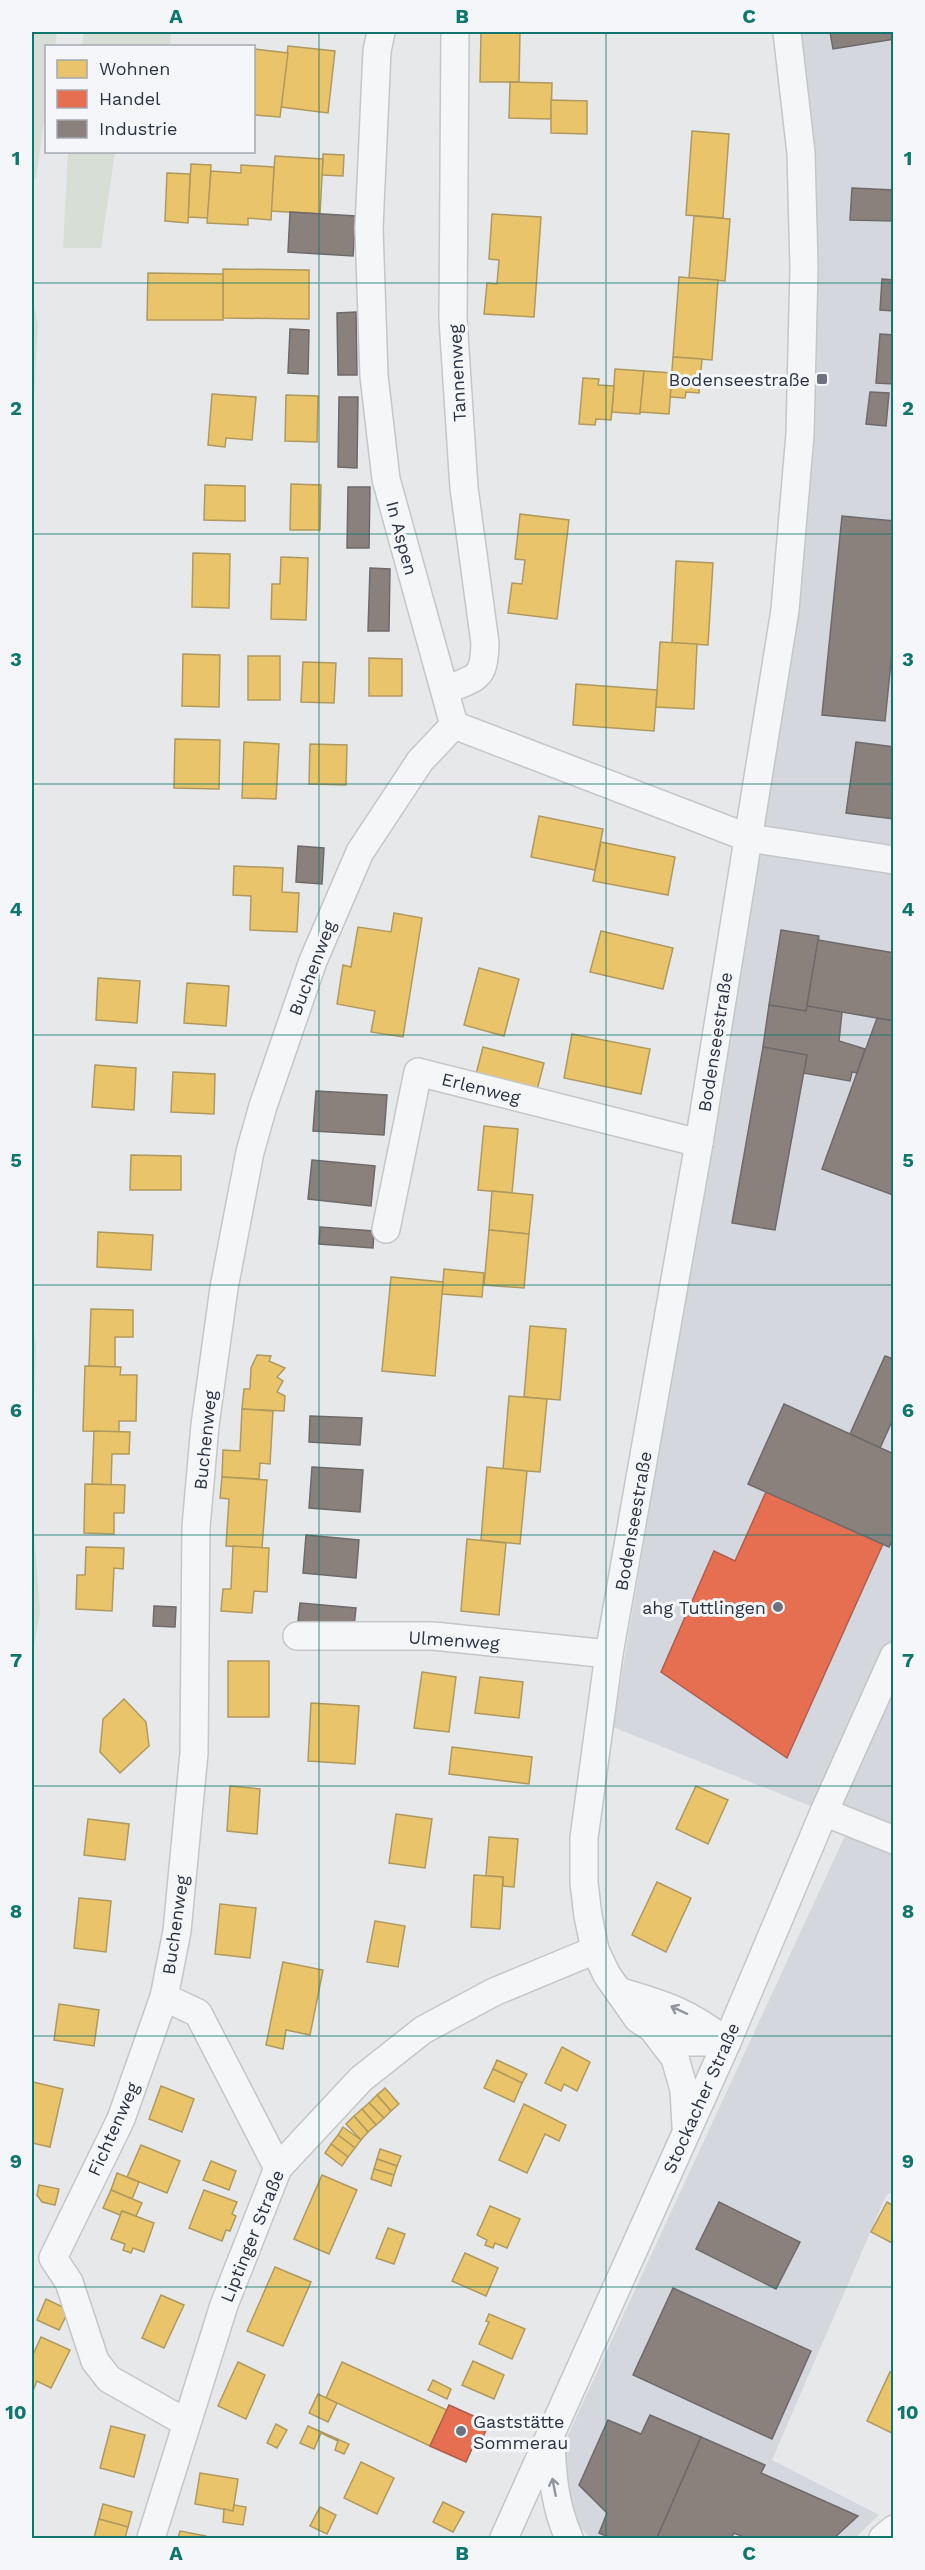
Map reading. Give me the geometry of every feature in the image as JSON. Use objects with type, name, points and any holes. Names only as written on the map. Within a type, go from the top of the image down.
[{"type":"street","name":"In Aspen","points":[[381,32],[377,51],[369,228],[374,376],[386,479],[454,725]]},
{"type":"street","name":"Tannenweg","points":[[445,690],[475,678],[484,667],[485,643],[464,488],[453,319],[455,32]]},
{"type":"street","name":"Bodenseestraße","points":[[687,2128],[684,2090],[675,2058],[652,2028],[638,2019],[607,1975],[595,1950],[584,1883],[584,1838],[609,1654],[699,1143],[785,610],[800,434],[804,267],[801,153],[787,32]]},
{"type":"street","points":[[454,725],[749,838],[894,860]]},
{"type":"street","name":"Buchenweg","points":[[278,2168],[198,2013],[165,1997],[177,1931],[194,1753],[196,1527],[205,1425],[224,1288],[250,1152],[313,961],[360,852],[420,760],[454,725]]},
{"type":"street","name":"Erlenweg","points":[[386,1229],[418,1072],[699,1143]]},
{"type":"street","name":"Ulmenweg","points":[[297,1636],[433,1636],[609,1654]]},
{"type":"street","name":"Stockacher Straße","points":[[510,2536],[550,2433],[606,2315],[727,2042],[824,1812],[894,1656]]},
{"type":"street","points":[[824,1812],[894,1840]]},
{"type":"street","name":"Liptinger Straße","points":[[151,2538],[185,2422],[224,2305],[278,2168],[361,2079],[423,2030],[494,1992],[595,1950]]},
{"type":"street","points":[[621,1992],[670,2006],[696,2019],[727,2042]]},
{"type":"street","name":"Fichtenweg","points":[[165,1997],[121,2119],[53,2258],[69,2282],[95,2361],[109,2379],[185,2422]]},
{"type":"street","points":[[652,2028],[690,2042],[727,2042]]},
{"type":"street","points":[[550,2433],[552,2479],[561,2519],[569,2538]]},
{"type":"street","points":[[883,2538],[894,2529]]},
{"type":"shaded area","points":[[32,32],[57,32],[55,45],[45,45],[45,115],[36,178],[32,181]]},
{"type":"shaded area","points":[[84,32],[171,32],[170,45],[82,45]]},
{"type":"shaded area","points":[[797,32],[893,32],[893,2191],[886,2196],[772,2460],[879,2515],[855,2538],[590,2538],[564,2509],[555,2463],[850,1825],[818,1809],[613,1727],[761,842],[805,484]]},
{"type":"shaded area","points":[[68,153],[115,153],[101,248],[63,248]]},
{"type":"shaded area","points":[[32,294],[38,325],[32,431]]},
{"type":"shaded area","points":[[32,1314],[36,1347],[32,1461]]},
{"type":"shaded area","points":[[32,1503],[40,1612],[32,1658]]},
{"type":"building: Wohnen","points":[[481,32],[520,32],[519,82],[480,82]]},
{"type":"building: Wohnen","points":[[288,46],[335,51],[328,113],[281,107]]},
{"type":"building: Wohnen","points":[[255,49],[288,53],[280,117],[255,115]]},
{"type":"building: Wohnen","points":[[510,82],[552,83],[551,119],[509,118]]},
{"type":"building: Wohnen","points":[[551,100],[587,101],[587,134],[551,133]]},
{"type":"building: Wohnen","points":[[692,131],[729,134],[723,218],[686,215]]},
{"type":"building: Wohnen","points":[[323,154],[344,155],[343,176],[322,175]]},
{"type":"building: Wohnen","points":[[275,156],[323,159],[320,214],[271,211]]},
{"type":"building: Wohnen","points":[[191,164],[211,165],[208,218],[188,217]]},
{"type":"building: Wohnen","points":[[241,165],[274,167],[271,220],[248,218],[248,225],[207,223],[211,171],[241,173]]},
{"type":"building: Wohnen","points":[[167,173],[190,174],[188,223],[165,221]]},
{"type":"building: Wohnen","points":[[492,214],[541,217],[534,317],[484,314],[487,283],[497,284],[499,260],[489,259]]},
{"type":"building: Wohnen","points":[[694,216],[730,219],[725,281],[689,278]]},
{"type":"building: Wohnen","points":[[223,269],[309,270],[309,319],[223,318]]},
{"type":"building: Wohnen","points":[[148,273],[223,274],[223,320],[147,320]]},
{"type":"building: Wohnen","points":[[679,277],[718,280],[712,360],[673,357]]},
{"type":"building: Wohnen","points":[[673,357],[702,359],[699,393],[686,392],[685,398],[670,397]]},
{"type":"building: Wohnen","points":[[615,369],[644,371],[640,414],[612,412]]},
{"type":"building: Wohnen","points":[[644,371],[672,373],[669,414],[640,412]]},
{"type":"building: Wohnen","points":[[583,378],[599,379],[598,385],[614,386],[611,420],[596,419],[595,425],[579,424]]},
{"type":"building: Wohnen","points":[[212,394],[256,397],[252,440],[226,438],[225,447],[208,445]]},
{"type":"building: Wohnen","points":[[286,395],[318,396],[317,442],[285,441]]},
{"type":"building: Wohnen","points":[[291,484],[321,485],[320,530],[290,530]]},
{"type":"building: Wohnen","points":[[205,485],[245,486],[245,521],[204,520]]},
{"type":"building: Wohnen","points":[[520,514],[569,520],[557,619],[508,613],[512,583],[522,584],[525,560],[515,559]]},
{"type":"building: Wohnen","points":[[193,553],[230,554],[229,608],[192,607]]},
{"type":"building: Wohnen","points":[[281,557],[308,558],[306,620],[271,619],[272,584],[280,584]]},
{"type":"building: Wohnen","points":[[676,561],[713,563],[708,645],[672,643]]},
{"type":"building: Wohnen","points":[[660,642],[697,644],[694,709],[656,707]]},
{"type":"building: Wohnen","points":[[183,654],[220,655],[219,707],[182,706]]},
{"type":"building: Wohnen","points":[[248,656],[280,656],[280,700],[248,700]]},
{"type":"building: Wohnen","points":[[369,658],[402,659],[402,696],[369,696]]},
{"type":"building: Wohnen","points":[[303,662],[336,663],[334,703],[301,702]]},
{"type":"building: Wohnen","points":[[576,684],[657,690],[654,731],[573,725]]},
{"type":"building: Wohnen","points":[[175,739],[220,740],[219,789],[174,788]]},
{"type":"building: Wohnen","points":[[244,742],[279,744],[276,799],[242,798]]},
{"type":"building: Wohnen","points":[[310,744],[347,745],[346,785],[309,784]]},
{"type":"building: Wohnen","points":[[539,816],[603,829],[595,870],[531,857]]},
{"type":"building: Wohnen","points":[[601,842],[675,857],[668,895],[593,881]]},
{"type":"building: Wohnen","points":[[234,866],[283,868],[282,892],[299,893],[297,932],[250,930],[251,896],[233,895]]},
{"type":"building: Wohnen","points":[[394,913],[422,918],[403,1037],[371,1032],[375,1011],[337,1004],[343,965],[351,967],[358,927],[391,932]]},
{"type":"building: Wohnen","points":[[601,931],[673,948],[663,989],[590,972]]},
{"type":"building: Wohnen","points":[[479,968],[519,979],[504,1036],[464,1025]]},
{"type":"building: Wohnen","points":[[98,978],[140,981],[137,1023],[96,1020]]},
{"type":"building: Wohnen","points":[[187,983],[229,986],[226,1026],[184,1023]]},
{"type":"building: Wohnen","points":[[572,1034],[650,1049],[641,1094],[564,1078]]},
{"type":"building: Wohnen","points":[[483,1047],[544,1063],[537,1090],[476,1074]]},
{"type":"building: Wohnen","points":[[95,1065],[136,1068],[134,1110],[92,1107]]},
{"type":"building: Wohnen","points":[[173,1072],[215,1074],[214,1114],[171,1112]]},
{"type":"building: Wohnen","points":[[484,1126],[518,1129],[512,1193],[478,1190]]},
{"type":"building: Wohnen","points":[[131,1155],[181,1156],[181,1190],[130,1190]]},
{"type":"building: Wohnen","points":[[492,1191],[533,1195],[529,1234],[489,1230]]},
{"type":"building: Wohnen","points":[[489,1230],[529,1234],[524,1288],[484,1285]]},
{"type":"building: Wohnen","points":[[98,1232],[153,1235],[151,1270],[97,1267]]},
{"type":"building: Wohnen","points":[[444,1269],[484,1273],[482,1297],[442,1294]]},
{"type":"building: Wohnen","points":[[391,1277],[443,1282],[435,1376],[382,1371]]},
{"type":"building: Wohnen","points":[[91,1309],[133,1310],[133,1337],[115,1337],[115,1367],[89,1366]]},
{"type":"building: Wohnen","points":[[530,1326],[566,1329],[560,1400],[524,1397]]},
{"type":"building: Wohnen","points":[[257,1355],[271,1356],[269,1361],[285,1368],[277,1377],[283,1381],[277,1392],[285,1396],[284,1411],[242,1409],[244,1389],[250,1389],[251,1368]]},
{"type":"building: Wohnen","points":[[85,1366],[121,1367],[120,1375],[137,1375],[136,1421],[119,1421],[119,1432],[83,1431]]},
{"type":"building: Wohnen","points":[[509,1396],[547,1399],[540,1472],[503,1469]]},
{"type":"building: Wohnen","points":[[242,1409],[273,1411],[270,1464],[260,1463],[259,1479],[222,1477],[223,1450],[240,1451]]},
{"type":"building: Wohnen","points":[[94,1431],[130,1432],[129,1454],[112,1454],[111,1485],[92,1484]]},
{"type":"building: Wohnen","points":[[487,1467],[527,1471],[520,1544],[481,1540]]},
{"type":"building: Wohnen","points":[[222,1477],[267,1480],[262,1548],[226,1546],[229,1499],[220,1498]]},
{"type":"building: Wohnen","points":[[85,1484],[125,1485],[124,1513],[114,1513],[114,1534],[84,1533]]},
{"type":"building: Wohnen","points":[[467,1539],[506,1543],[499,1615],[461,1611]]},
{"type":"building: Wohnen","points":[[233,1546],[269,1548],[267,1592],[254,1591],[252,1613],[221,1611],[223,1589],[231,1589]]},
{"type":"building: Wohnen","points":[[86,1547],[124,1548],[123,1569],[114,1568],[112,1611],[76,1609],[77,1575],[85,1575]]},
{"type":"building: Wohnen","points":[[228,1661],[269,1661],[269,1717],[228,1717]]},
{"type":"building: Wohnen","points":[[422,1672],[456,1677],[449,1732],[414,1728]]},
{"type":"building: Wohnen","points":[[480,1677],[523,1682],[519,1718],[475,1713]]},
{"type":"building: Wohnen","points":[[124,1699],[146,1722],[149,1746],[120,1773],[100,1752],[103,1719]]},
{"type":"building: Wohnen","points":[[311,1703],[359,1706],[355,1764],[308,1761]]},
{"type":"building: Wohnen","points":[[452,1747],[532,1757],[529,1784],[449,1774]]},
{"type":"building: Wohnen","points":[[230,1786],[260,1789],[257,1834],[227,1831]]},
{"type":"building: Wohnen","points":[[696,1786],[728,1800],[708,1844],[676,1829]]},
{"type":"building: Wohnen","points":[[396,1814],[432,1819],[425,1868],[389,1863]]},
{"type":"building: Wohnen","points":[[88,1819],[129,1824],[125,1860],[84,1855]]},
{"type":"building: Wohnen","points":[[489,1837],[518,1839],[514,1887],[503,1886],[503,1877],[486,1876]]},
{"type":"building: Wohnen","points":[[474,1875],[503,1877],[500,1929],[471,1927]]},
{"type":"building: Wohnen","points":[[657,1882],[691,1898],[666,1952],[632,1935]]},
{"type":"building: Wohnen","points":[[79,1898],[111,1901],[106,1952],[74,1948]]},
{"type":"building: Wohnen","points":[[220,1904],[256,1908],[250,1958],[215,1954]]},
{"type":"building: Wohnen","points":[[375,1921],[405,1926],[398,1967],[367,1962]]},
{"type":"building: Wohnen","points":[[283,1962],[323,1970],[310,2035],[286,2030],[283,2049],[266,2045]]},
{"type":"building: Wohnen","points":[[59,2004],[99,2010],[94,2046],[54,2040]]},
{"type":"building: Wohnen","points":[[562,2047],[590,2062],[577,2091],[564,2084],[561,2091],[545,2083]]},
{"type":"building: Wohnen","points":[[497,2060],[527,2074],[522,2083],[493,2069]]},
{"type":"building: Wohnen","points":[[493,2069],[522,2083],[514,2102],[484,2088]]},
{"type":"building: Wohnen","points":[[33,2082],[63,2089],[50,2147],[32,2143]]},
{"type":"building: Wohnen","points":[[161,2086],[194,2099],[182,2132],[149,2119]]},
{"type":"building: Wohnen","points":[[385,2088],[399,2104],[391,2111],[377,2095]]},
{"type":"building: Wohnen","points":[[377,2095],[391,2111],[384,2118],[369,2103]]},
{"type":"building: Wohnen","points":[[369,2103],[384,2118],[376,2125],[362,2109]]},
{"type":"building: Wohnen","points":[[524,2104],[566,2125],[559,2141],[545,2134],[527,2173],[499,2160]]},
{"type":"building: Wohnen","points":[[362,2109],[376,2125],[368,2132],[354,2116]]},
{"type":"building: Wohnen","points":[[354,2116],[368,2132],[361,2140],[346,2124]]},
{"type":"building: Wohnen","points":[[343,2127],[361,2140],[355,2148],[338,2135]]},
{"type":"building: Wohnen","points":[[338,2135],[355,2148],[348,2157],[331,2144]]},
{"type":"building: Wohnen","points":[[331,2144],[348,2157],[342,2166],[325,2153]]},
{"type":"building: Wohnen","points":[[141,2145],[180,2161],[167,2193],[127,2177]]},
{"type":"building: Wohnen","points":[[380,2149],[401,2156],[397,2166],[377,2159]]},
{"type":"building: Wohnen","points":[[377,2159],[397,2166],[394,2175],[374,2169]]},
{"type":"building: Wohnen","points":[[211,2161],[236,2171],[229,2190],[203,2180]]},
{"type":"building: Wohnen","points":[[374,2169],[394,2175],[391,2186],[371,2179]]},
{"type":"building: Wohnen","points":[[117,2173],[139,2182],[132,2199],[111,2190]]},
{"type":"building: Wohnen","points":[[322,2175],[357,2190],[329,2254],[294,2239]]},
{"type":"building: Wohnen","points":[[39,2185],[59,2189],[55,2205],[42,2202],[37,2195]]},
{"type":"building: Wohnen","points":[[111,2190],[142,2203],[136,2216],[122,2211],[120,2215],[103,2208]]},
{"type":"building: Wohnen","points":[[204,2190],[237,2202],[232,2214],[236,2216],[230,2231],[226,2230],[222,2241],[189,2228]]},
{"type":"building: Wohnen","points":[[887,2202],[894,2206],[894,2244],[871,2232]]},
{"type":"building: Wohnen","points":[[490,2206],[520,2219],[507,2248],[495,2243],[493,2248],[485,2245],[487,2240],[477,2235]]},
{"type":"building: Wohnen","points":[[122,2211],[154,2223],[144,2252],[133,2248],[131,2253],[123,2250],[125,2244],[111,2239]]},
{"type":"building: Wohnen","points":[[388,2228],[405,2234],[394,2264],[376,2258]]},
{"type":"building: Wohnen","points":[[465,2253],[498,2268],[486,2296],[452,2281]]},
{"type":"building: Wohnen","points":[[275,2267],[311,2282],[283,2346],[247,2331]]},
{"type":"building: Wohnen","points":[[161,2295],[184,2305],[164,2348],[142,2338]]},
{"type":"building: Wohnen","points":[[46,2299],[69,2310],[59,2330],[37,2320]]},
{"type":"building: Wohnen","points":[[489,2314],[525,2329],[512,2359],[479,2344],[489,2322],[486,2321]]},
{"type":"building: Wohnen","points":[[41,2337],[70,2350],[51,2388],[37,2381],[32,2393],[32,2357]]},
{"type":"building: Wohnen","points":[[473,2361],[504,2375],[494,2399],[462,2385]]},
{"type":"building: Wohnen","points":[[238,2362],[265,2375],[246,2419],[218,2406]]},
{"type":"building: Wohnen","points":[[342,2362],[447,2410],[430,2446],[326,2398]]},
{"type":"building: Wohnen","points":[[890,2372],[894,2373],[894,2434],[867,2421]]},
{"type":"building: Wohnen","points":[[433,2380],[451,2389],[447,2399],[428,2390]]},
{"type":"building: Wohnen","points":[[318,2394],[337,2403],[328,2422],[309,2413]]},
{"type":"building: Wohnen","points":[[276,2424],[287,2430],[277,2448],[267,2443]]},
{"type":"building: Wohnen","points":[[111,2426],[145,2435],[134,2477],[100,2468]]},
{"type":"building: Wohnen","points":[[308,2426],[349,2444],[344,2454],[335,2450],[338,2441],[321,2433],[314,2449],[300,2443]]},
{"type":"building: Wohnen","points":[[361,2462],[394,2478],[377,2514],[344,2498]]},
{"type":"building: Wohnen","points":[[200,2473],[238,2479],[233,2511],[195,2504]]},
{"type":"building: Wohnen","points":[[443,2502],[464,2512],[453,2532],[433,2522]]},
{"type":"building: Wohnen","points":[[103,2504],[132,2512],[128,2527],[99,2519]]},
{"type":"building: Wohnen","points":[[234,2505],[246,2507],[243,2525],[223,2522],[224,2509],[233,2511]]},
{"type":"building: Wohnen","points":[[320,2507],[336,2515],[327,2534],[310,2526]]},
{"type":"building: Wohnen","points":[[99,2519],[128,2527],[125,2538],[94,2538]]},
{"type":"building: Wohnen","points":[[180,2531],[206,2536],[205,2538],[178,2538]]},
{"type":"building: Handel","points":[[766,1492],[883,1544],[787,1758],[661,1672],[714,1551],[735,1561]]},
{"type":"building: Handel","name":"Gaststätte Sommerau","points":[[449,2405],[489,2423],[481,2442],[476,2440],[466,2462],[430,2446]]},
{"type":"building: Industrie","points":[[830,32],[894,32],[894,39],[833,49]]},
{"type":"building: Industrie","points":[[852,188],[894,190],[894,221],[850,220]]},
{"type":"building: Industrie","points":[[290,212],[356,216],[353,256],[288,252]]},
{"type":"building: Industrie","points":[[882,279],[894,280],[894,311],[880,310]]},
{"type":"building: Industrie","points":[[356,312],[357,375],[338,375],[337,313]]},
{"type":"building: Industrie","points":[[290,329],[309,330],[308,374],[288,373]]},
{"type":"building: Industrie","points":[[880,334],[894,335],[894,384],[876,383]]},
{"type":"building: Industrie","points":[[870,392],[889,393],[886,426],[866,424]]},
{"type":"building: Industrie","points":[[339,397],[358,397],[357,468],[338,467]]},
{"type":"building: Industrie","points":[[348,487],[370,487],[369,548],[347,548]]},
{"type":"building: Industrie","points":[[842,516],[894,521],[894,633],[885,721],[822,715]]},
{"type":"building: Industrie","points":[[370,568],[390,569],[389,631],[368,631]]},
{"type":"building: Industrie","points":[[856,742],[894,747],[894,819],[846,813]]},
{"type":"building: Industrie","points":[[298,846],[324,848],[322,884],[296,882]]},
{"type":"building: Industrie","points":[[781,930],[819,936],[806,1011],[769,1005]]},
{"type":"building: Industrie","points":[[818,940],[894,953],[894,1021],[807,1006]]},
{"type":"building: Industrie","points":[[769,1005],[806,1011],[807,1006],[842,1012],[839,1041],[865,1049],[857,1073],[852,1072],[850,1081],[803,1073],[807,1055],[763,1047]]},
{"type":"building: Industrie","points":[[877,1018],[894,1021],[893,1195],[822,1169]]},
{"type":"building: Industrie","points":[[763,1047],[807,1055],[775,1230],[732,1223]]},
{"type":"building: Industrie","points":[[316,1091],[387,1095],[384,1135],[313,1131]]},
{"type":"building: Industrie","points":[[312,1160],[375,1166],[371,1206],[308,1199]]},
{"type":"building: Industrie","points":[[320,1227],[374,1231],[373,1248],[319,1244]]},
{"type":"building: Industrie","points":[[885,1356],[894,1359],[894,1417],[880,1448],[850,1434]]},
{"type":"building: Industrie","points":[[784,1404],[894,1454],[894,1537],[889,1547],[748,1484]]},
{"type":"building: Industrie","points":[[310,1416],[362,1418],[360,1445],[309,1442]]},
{"type":"building: Industrie","points":[[312,1467],[363,1470],[360,1512],[309,1508]]},
{"type":"building: Industrie","points":[[306,1535],[359,1540],[356,1578],[303,1573]]},
{"type":"building: Industrie","points":[[300,1603],[356,1608],[354,1627],[298,1621]]},
{"type":"building: Industrie","points":[[154,1606],[176,1607],[175,1627],[153,1626]]},
{"type":"building: Industrie","points":[[719,2202],[800,2242],[776,2289],[696,2249]]},
{"type":"building: Industrie","points":[[673,2288],[811,2351],[772,2439],[633,2375]]},
{"type":"building: Industrie","points":[[650,2415],[701,2437],[657,2538],[611,2538],[599,2533],[607,2513],[579,2485],[608,2420],[641,2434]]},
{"type":"building: Industrie","points":[[701,2437],[765,2465],[761,2473],[858,2516],[834,2538],[746,2538],[734,2533],[731,2538],[657,2538]]},
{"type":"place","name":"Bodenseestraße","points":[[822,379]]},
{"type":"place","name":"ahg Tuttlingen","points":[[778,1607]]},
{"type":"place","name":"Gaststätte Sommerau","points":[[461,2431]]}]
